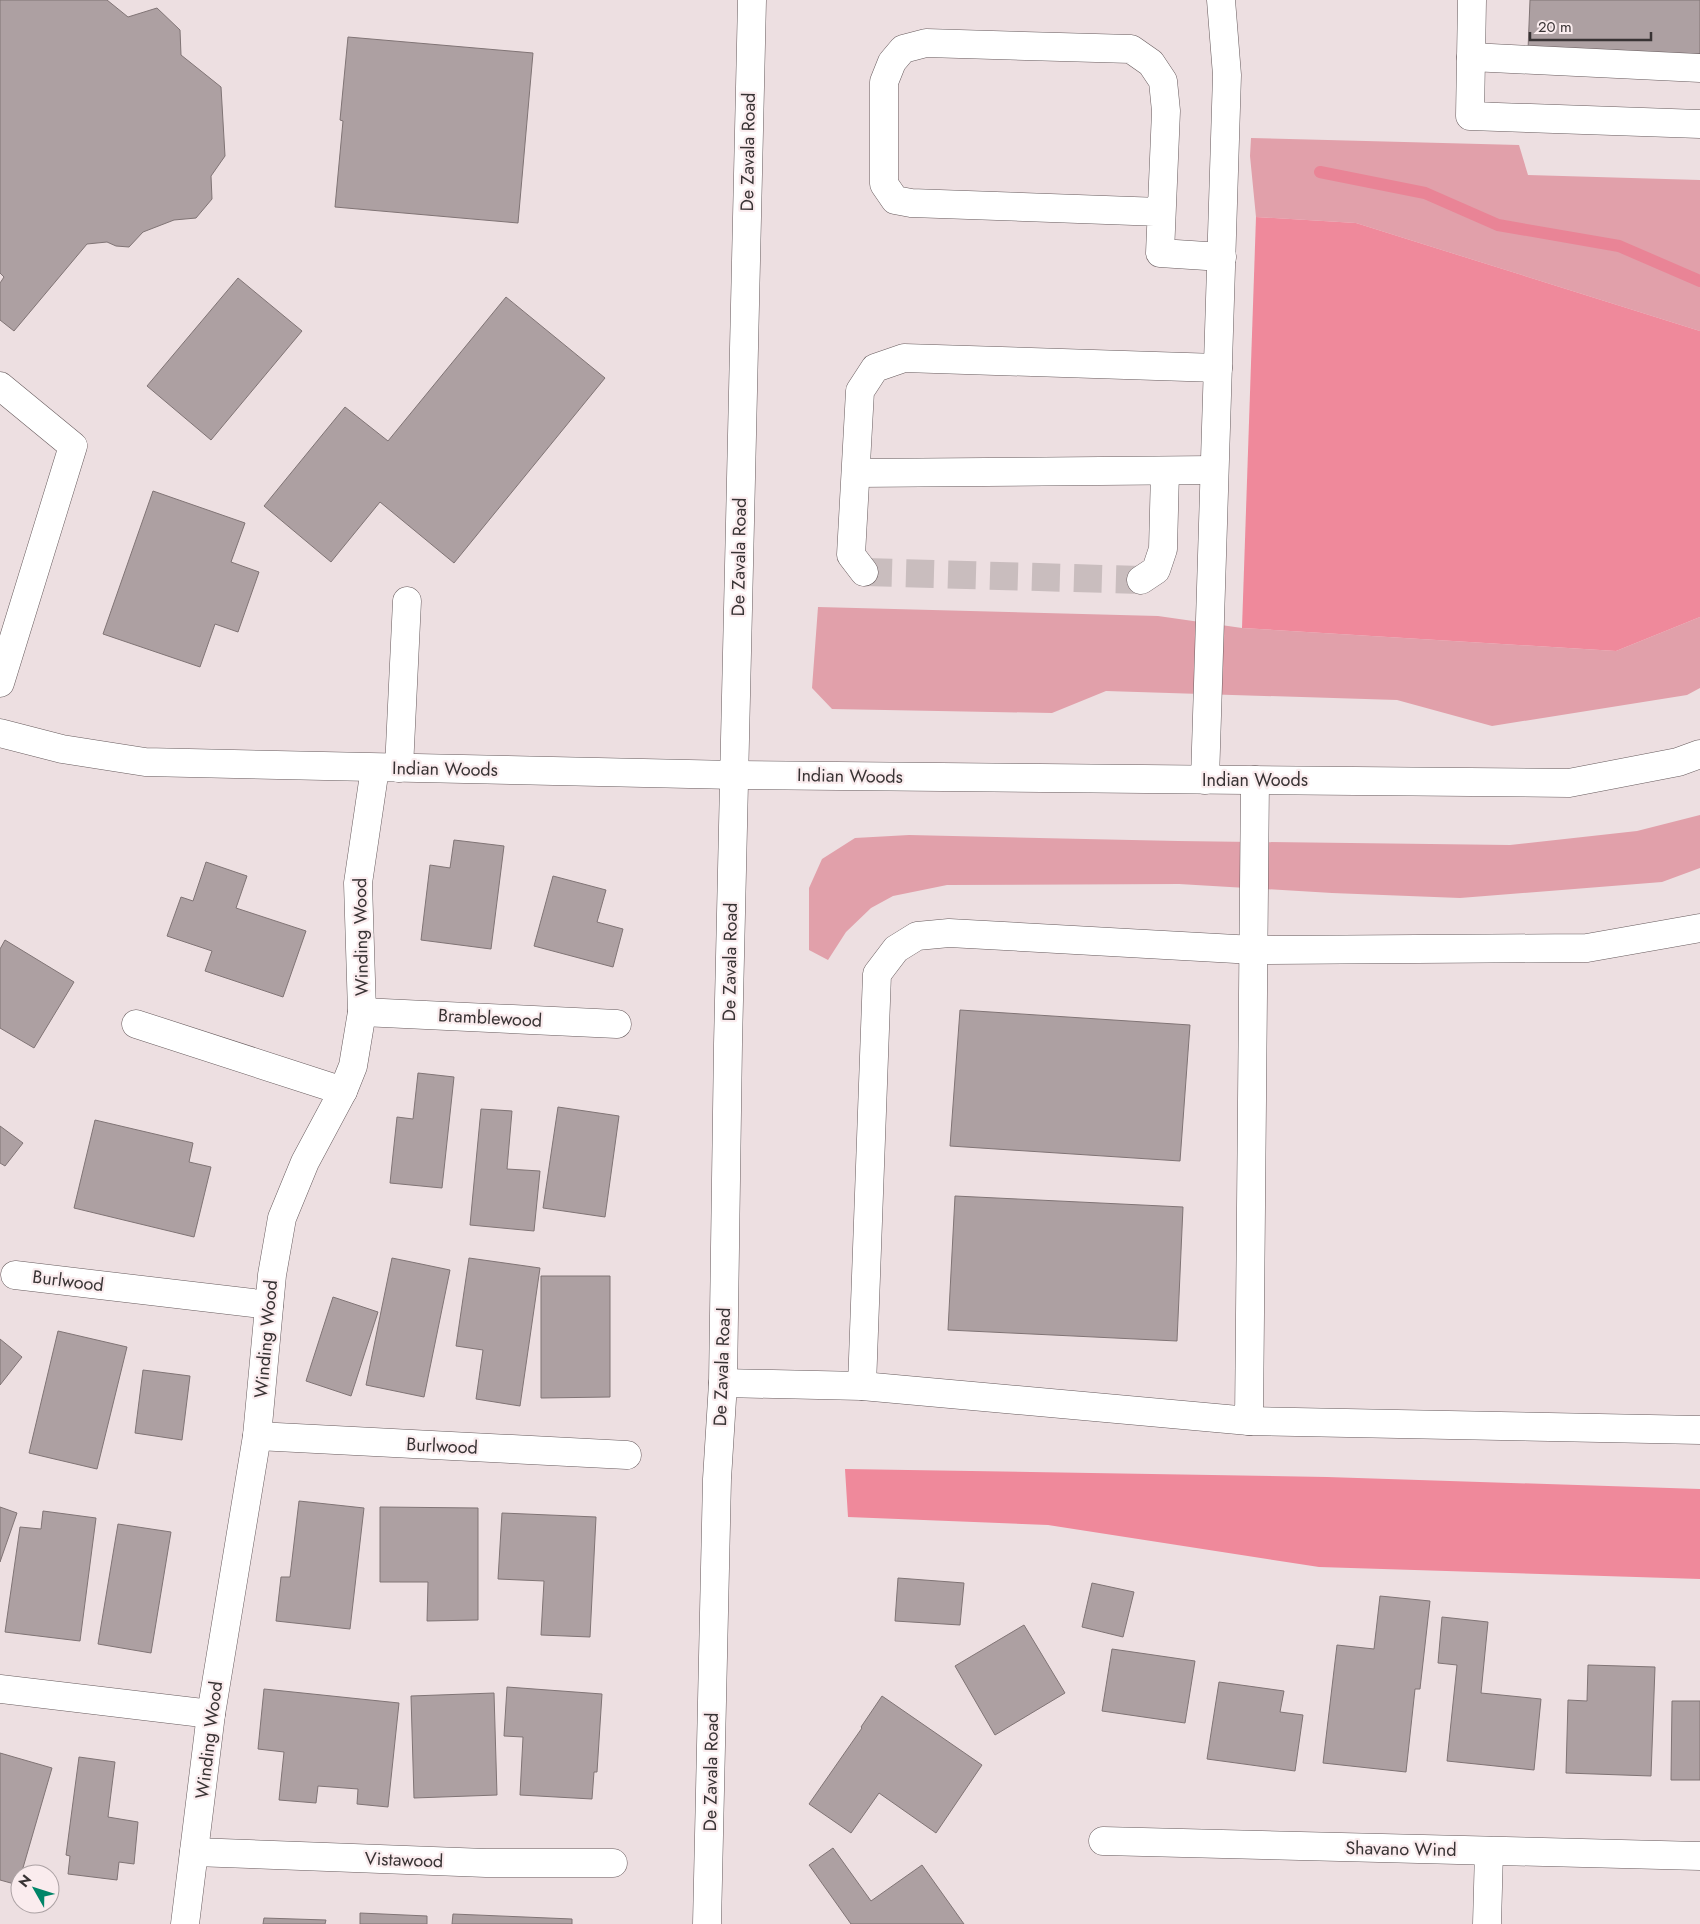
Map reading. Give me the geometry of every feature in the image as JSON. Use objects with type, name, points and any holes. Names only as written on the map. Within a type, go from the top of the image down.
[{"type":"street","name":"De Zavala Road","points":[[707,1924],[717,1479],[723,1383],[734,775],[752,0]]},
{"type":"street","points":[[1205,780],[1227,75],[1222,0]]},
{"type":"street","points":[[1472,0],[1470,116],[1700,124]]},
{"type":"street","points":[[1161,212],[912,203],[895,200],[884,184],[884,82],[892,62],[903,49],[926,43],[1131,49],[1151,63],[1163,81],[1166,111],[1160,253],[1222,257]]},
{"type":"street","points":[[1471,57],[1700,68]]},
{"type":"street","points":[[864,572],[851,554],[860,391],[875,368],[904,358],[1218,368]]},
{"type":"street","points":[[0,386],[73,446],[0,683]]},
{"type":"street","points":[[856,473],[1165,472],[1214,470]]},
{"type":"street","points":[[1142,580],[1156,570],[1163,549],[1165,472]]},
{"type":"street","name":"Winding Wood","points":[[185,1924],[211,1714],[257,1436],[272,1275],[282,1218],[305,1162],[343,1091],[353,1066],[362,1012],[358,883],[387,768],[407,601]]},
{"type":"street","name":"Indian Woods","points":[[0,733],[62,749],[145,762],[734,775],[1569,783],[1678,762],[1700,754]]},
{"type":"street","points":[[1249,1422],[1255,780]]},
{"type":"street","points":[[862,1386],[877,974],[896,949],[917,936],[949,932],[1254,950],[1588,948],[1700,928]]},
{"type":"street","name":"Bramblewood","points":[[362,1012],[617,1024]]},
{"type":"street","points":[[136,1024],[343,1091]]},
{"type":"street","name":"Burlwood","points":[[15,1275],[269,1305]]},
{"type":"street","points":[[723,1383],[862,1386],[1249,1422],[1700,1430]]},
{"type":"street","name":"Burlwood","points":[[257,1436],[627,1455]]},
{"type":"street","points":[[0,1690],[211,1714]]},
{"type":"street","name":"Shavano Wind","points":[[1103,1841],[1700,1856]]},
{"type":"street","points":[[1487,1924],[1489,1851]]},
{"type":"street","name":"Vistawood","points":[[194,1852],[486,1863],[613,1863]]},
{"type":"shaded area","points":[[1251,138],[1519,145],[1528,175],[1700,180],[1700,331],[1356,223],[1256,217],[1250,156]]},
{"type":"shaded area","points":[[1256,217],[1356,223],[1700,331],[1700,617],[1616,651],[1242,628]]},
{"type":"shaded area","points":[[818,607],[1158,616],[1242,628],[1616,651],[1700,617],[1700,688],[1687,695],[1492,726],[1397,700],[1106,691],[1052,713],[832,709],[812,688]]},
{"type":"shaded area","points":[[1700,815],[1700,868],[1662,882],[1460,898],[1179,884],[947,885],[893,896],[871,908],[846,932],[828,960],[809,950],[809,888],[822,859],[855,838],[909,835],[1178,841],[1510,845],[1637,831]]},
{"type":"shaded area","points":[[845,1469],[1327,1477],[1700,1489],[1700,1579],[1319,1567],[1048,1525],[848,1517]]},
{"type":"building","points":[[0,0],[107,0],[128,17],[157,8],[180,30],[181,55],[221,87],[225,156],[211,176],[212,199],[196,218],[174,220],[143,232],[129,247],[116,246],[107,242],[87,244],[14,331],[0,320],[0,283],[4,277],[0,273]]},
{"type":"building","points":[[1530,0],[1700,0],[1700,54],[1528,50]]},
{"type":"building","points":[[348,37],[533,53],[518,223],[335,207],[343,121],[340,120]]},
{"type":"building","points":[[238,278],[302,331],[211,440],[147,386]]},
{"type":"building","points":[[506,297],[605,378],[454,563],[380,502],[331,562],[264,506],[345,407],[388,441]]},
{"type":"building","points":[[153,491],[245,523],[231,562],[259,572],[238,632],[215,624],[200,667],[103,634]]},
{"type":"building","points":[[454,840],[504,846],[491,949],[421,940],[430,865],[450,868]]},
{"type":"building","points":[[206,862],[247,876],[236,908],[306,931],[283,997],[205,971],[212,951],[167,936],[181,897],[193,901]]},
{"type":"building","points":[[553,876],[606,890],[597,922],[623,929],[613,967],[534,946]]},
{"type":"building","points":[[5,940],[74,982],[34,1048],[0,1028],[0,949]]},
{"type":"building","points":[[960,1010],[1190,1025],[1180,1161],[950,1146]]},
{"type":"building","points":[[418,1073],[454,1077],[442,1188],[390,1183],[397,1117],[413,1119]]},
{"type":"building","points":[[558,1107],[619,1116],[605,1217],[543,1208]]},
{"type":"building","points":[[481,1109],[512,1111],[507,1169],[540,1171],[534,1231],[470,1225]]},
{"type":"building","points":[[95,1120],[193,1143],[189,1162],[211,1167],[194,1237],[74,1208]]},
{"type":"building","points":[[0,1126],[23,1143],[5,1166],[0,1163]]},
{"type":"building","points":[[955,1196],[1183,1207],[1177,1341],[948,1330]]},
{"type":"building","points":[[392,1258],[450,1270],[424,1397],[366,1385]]},
{"type":"building","points":[[469,1258],[540,1268],[520,1406],[476,1399],[483,1350],[456,1346]]},
{"type":"building","points":[[541,1276],[610,1276],[610,1397],[541,1398]]},
{"type":"building","points":[[333,1297],[378,1312],[351,1396],[306,1381]]},
{"type":"building","points":[[58,1331],[127,1347],[97,1469],[29,1453]]},
{"type":"building","points":[[0,1339],[22,1357],[0,1385]]},
{"type":"building","points":[[143,1370],[190,1376],[182,1440],[135,1433]]},
{"type":"building","points":[[299,1501],[364,1508],[350,1629],[276,1621],[281,1577],[290,1577]]},
{"type":"building","points":[[0,1507],[17,1513],[0,1562]]},
{"type":"building","points":[[380,1507],[478,1508],[478,1620],[427,1621],[428,1582],[380,1582]]},
{"type":"building","points":[[43,1511],[96,1518],[80,1641],[5,1632],[20,1527],[41,1529]]},
{"type":"building","points":[[502,1513],[596,1517],[590,1637],[541,1635],[544,1581],[498,1579]]},
{"type":"building","points":[[118,1524],[171,1532],[151,1653],[98,1644]]},
{"type":"building","points":[[898,1578],[964,1583],[960,1625],[895,1621]]},
{"type":"building","points":[[1092,1583],[1134,1592],[1123,1637],[1082,1627]]},
{"type":"building","points":[[1380,1596],[1430,1601],[1420,1689],[1415,1689],[1406,1772],[1323,1763],[1337,1645],[1374,1649]]},
{"type":"building","points":[[1442,1617],[1488,1622],[1481,1693],[1541,1699],[1534,1770],[1447,1761],[1457,1665],[1438,1663]]},
{"type":"building","points":[[1024,1625],[1065,1693],[995,1735],[955,1666]]},
{"type":"building","points":[[1112,1649],[1195,1661],[1185,1723],[1102,1711]]},
{"type":"building","points":[[1588,1665],[1655,1667],[1651,1776],[1566,1773],[1568,1700],[1587,1701]]},
{"type":"building","points":[[1219,1682],[1284,1691],[1280,1712],[1303,1715],[1295,1771],[1207,1759]]},
{"type":"building","points":[[507,1687],[602,1694],[597,1772],[594,1772],[592,1799],[520,1795],[523,1737],[504,1736]]},
{"type":"building","points":[[264,1689],[399,1703],[388,1807],[357,1804],[358,1789],[318,1786],[316,1803],[279,1800],[284,1752],[258,1749]]},
{"type":"building","points":[[494,1693],[497,1795],[414,1798],[411,1696]]},
{"type":"building","points":[[882,1696],[982,1765],[936,1833],[879,1793],[851,1833],[809,1804]]},
{"type":"building","points":[[1672,1701],[1700,1701],[1700,1780],[1671,1780]]},
{"type":"building","points":[[0,1753],[52,1768],[24,1864],[10,1864],[10,1883],[0,1880]]},
{"type":"building","points":[[79,1757],[115,1762],[108,1817],[138,1822],[134,1864],[119,1862],[117,1880],[68,1874],[70,1856],[66,1855]]},
{"type":"building","points":[[833,1848],[871,1901],[922,1865],[964,1924],[851,1924],[809,1865]]},
{"type":"building","points":[[360,1913],[427,1916],[427,1924],[360,1924]]},
{"type":"building","points":[[453,1914],[572,1919],[572,1924],[452,1924]]},
{"type":"building","points":[[264,1918],[326,1920],[325,1924],[263,1924]]},
{"type":"waterway","points":[[1320,172],[1425,193],[1498,225],[1619,246],[1700,281]]},
{"type":"tunnel","points":[[864,572],[1141,580]]}]
